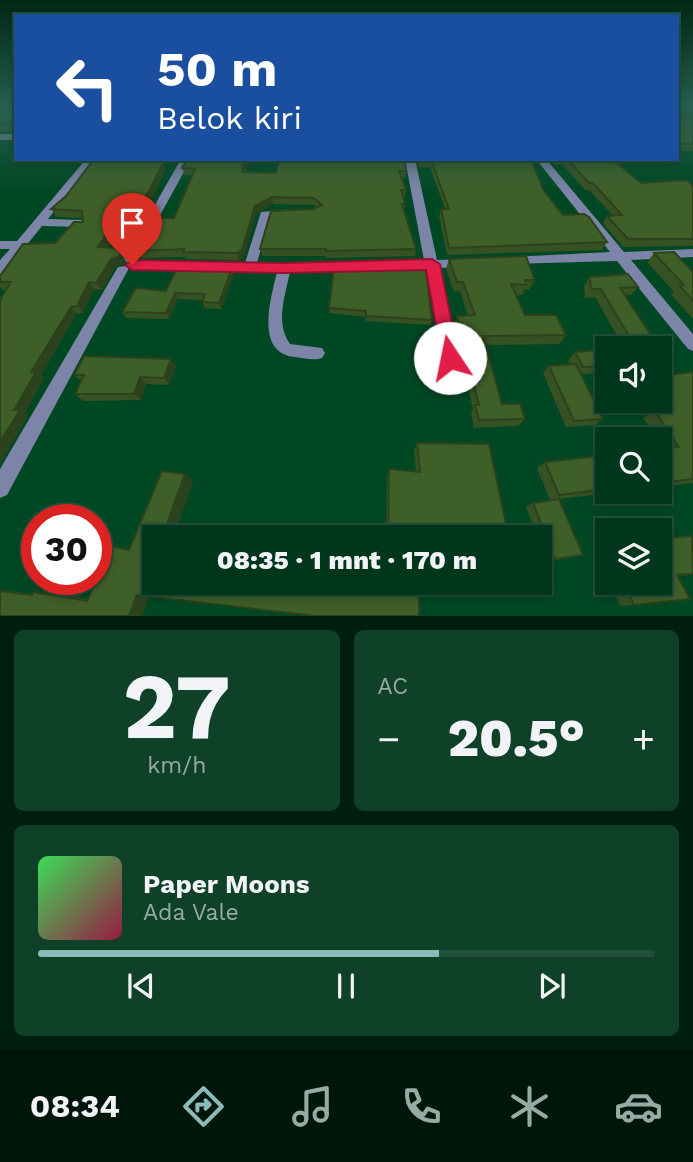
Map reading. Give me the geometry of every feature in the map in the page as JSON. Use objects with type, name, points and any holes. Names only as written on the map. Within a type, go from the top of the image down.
[{"type":"street","points":[[0,269],[89,161]]},
{"type":"street","points":[[0,488],[185,161]]},
{"type":"street","points":[[410,161],[455,381]]},
{"type":"street","points":[[543,161],[693,345]]},
{"type":"street","points":[[250,266],[265,214],[274,210],[301,211]]},
{"type":"street","points":[[37,222],[82,224]]},
{"type":"street","points":[[0,245],[19,245]]},
{"type":"street","points":[[128,264],[284,268],[693,253]]},
{"type":"street","points":[[284,268],[273,324],[276,339],[286,350],[317,353]]},
{"type":"building","points":[[679,134],[693,134],[693,144],[679,144]]},
{"type":"building","points":[[92,161],[164,161],[135,213],[121,212],[98,247],[119,248],[120,256],[111,259],[96,283],[89,282],[77,306],[71,307],[31,372],[36,372],[14,410],[20,410],[0,442],[0,300],[11,282],[0,282],[0,276],[23,244],[55,243],[74,222],[83,222],[82,211],[51,209],[66,196]]},
{"type":"building","points":[[187,161],[245,161],[242,172],[276,173],[279,161],[404,161],[406,171],[399,171],[406,190],[401,190],[405,204],[402,204],[416,249],[260,249],[271,211],[313,209],[322,205],[314,198],[272,197],[255,206],[242,250],[237,253],[183,252],[184,249],[138,251],[157,218],[174,218],[195,169],[182,168]]},
{"type":"building","points":[[431,161],[532,161],[543,189],[563,215],[584,214],[589,217],[607,242],[449,248],[441,209],[449,209]]},
{"type":"building","points":[[569,161],[614,161],[641,183],[687,180],[693,186],[693,239],[628,239],[607,216],[622,215],[593,183],[589,183]]},
{"type":"building","points":[[674,252],[693,272],[693,301],[680,286],[684,285],[654,253]]},
{"type":"building","points":[[526,256],[535,280],[525,280],[527,285],[511,284],[525,315],[556,315],[566,335],[483,336],[502,404],[520,404],[525,419],[479,420],[475,405],[479,405],[457,316],[475,315],[463,282],[457,282],[449,259]]},
{"type":"building","points":[[425,264],[432,320],[366,316],[366,311],[329,308],[334,267]]},
{"type":"building","points":[[178,266],[232,268],[219,303],[202,302],[205,294],[175,293],[166,313],[122,312],[136,288],[166,291]]},
{"type":"building","points":[[628,274],[638,287],[620,288],[651,335],[629,336],[601,289],[591,289],[590,277]]},
{"type":"building","points":[[595,350],[595,366],[583,367],[575,352]]},
{"type":"building","points":[[84,356],[171,359],[164,378],[140,377],[134,394],[75,394],[84,375],[74,375]]},
{"type":"building","points":[[576,364],[595,403],[595,413],[600,413],[603,419],[574,421],[549,366]]},
{"type":"building","points":[[693,372],[693,479],[672,482],[672,448],[679,447],[672,437],[672,427],[665,427],[656,413],[672,413],[672,375]]},
{"type":"building","points":[[417,443],[489,444],[506,525],[388,525],[389,469],[420,472]]},
{"type":"building","points":[[595,456],[595,490],[559,495],[545,462]]},
{"type":"building","points":[[162,471],[185,474],[166,525],[142,525],[142,595],[419,595],[419,616],[315,616],[137,595],[129,616],[0,616],[0,591],[87,601],[90,595],[112,595],[112,546],[129,550]]},
{"type":"building","points":[[559,499],[583,555],[555,559],[552,551],[552,525],[542,525],[533,503]]},
{"type":"building","points":[[692,536],[693,574],[677,575],[690,599],[634,605],[629,595],[672,595],[672,538]]},
{"type":"route","points":[[132,265],[284,268],[432,264],[450,358]]}]
